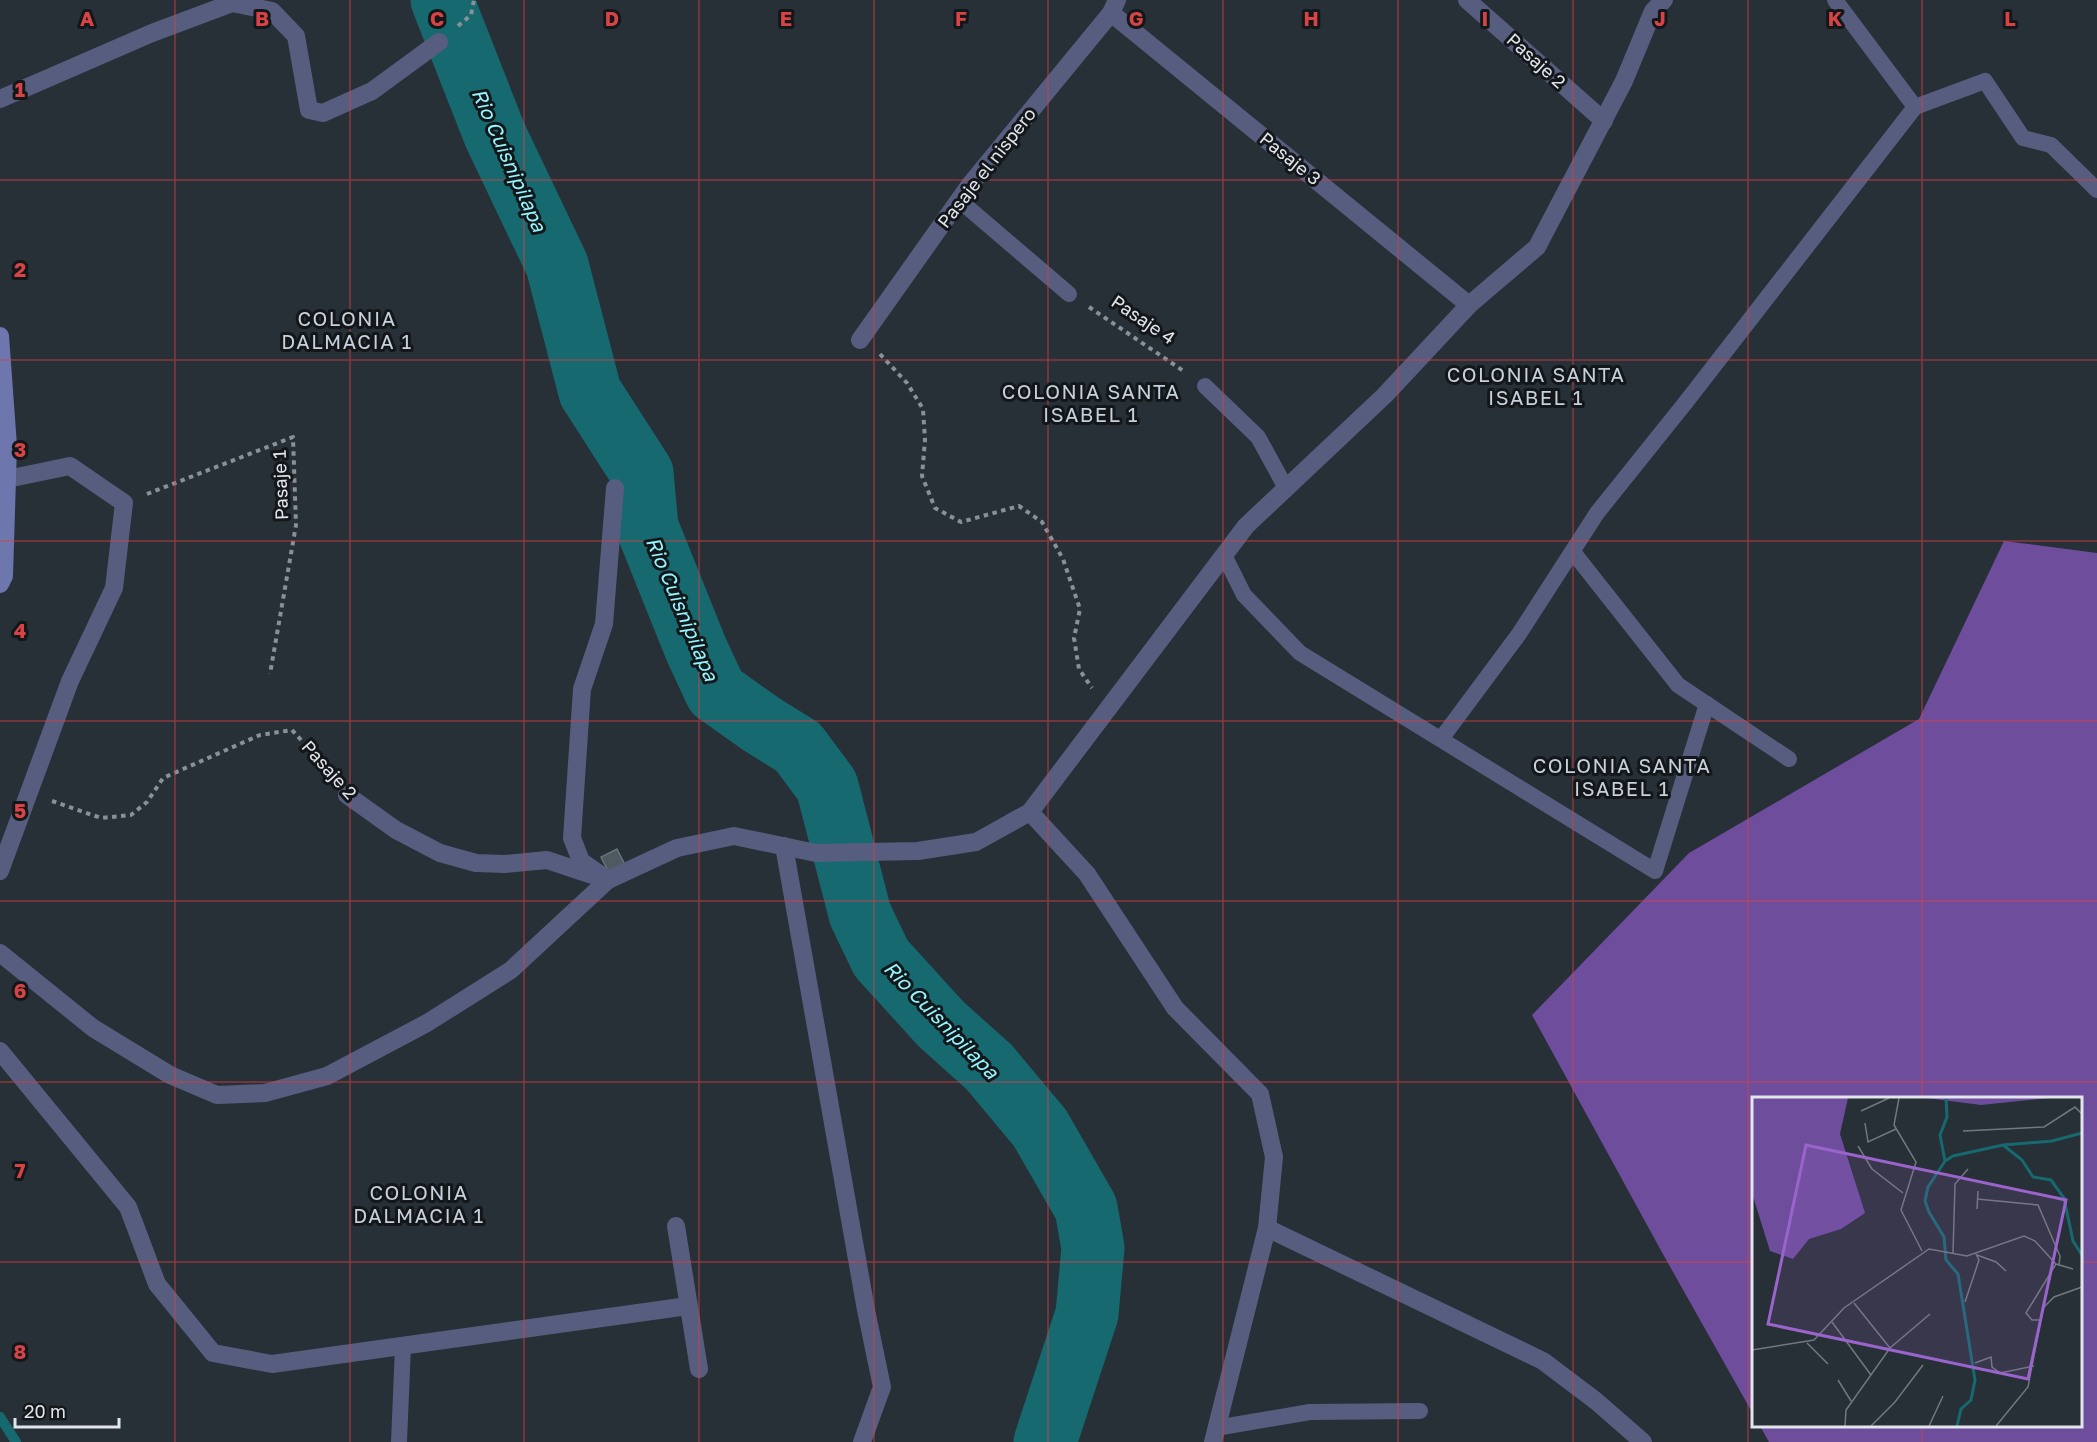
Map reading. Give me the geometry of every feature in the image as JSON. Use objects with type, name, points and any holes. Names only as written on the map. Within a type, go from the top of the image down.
[{"type":"main road","points":[[0,336],[8,446],[4,576],[0,584]]},
{"type":"street","name":"Pasaje 2","points":[[1467,0],[1604,121]]},
{"type":"street","points":[[0,953],[93,1028],[170,1075],[217,1095],[265,1093],[327,1076],[436,1017],[511,970],[608,880],[677,848],[734,836],[816,853],[918,851],[976,842],[1030,812],[1246,526],[1385,395],[1469,305],[1537,246],[1624,81],[1653,11],[1664,0]]},
{"type":"street","points":[[0,99],[152,33],[232,3],[272,11],[296,36],[309,110],[323,113],[372,91],[439,42]]},
{"type":"street","name":"Pasaje el nispero","points":[[860,340],[959,200],[1114,6]]},
{"type":"street","name":"Pasaje 3","points":[[1114,6],[1469,305]]},
{"type":"street","points":[[0,871],[70,681],[114,588],[124,503],[70,466],[7,479]]},
{"type":"street","points":[[608,880],[580,861],[572,838],[582,689],[604,624],[615,488]]},
{"type":"street","name":"Pasaje 2","points":[[347,795],[396,830],[440,853],[476,863],[505,864],[547,860],[608,880]]},
{"type":"street","points":[[1030,812],[1087,874],[1175,1008],[1260,1094],[1274,1157],[1268,1228],[1215,1435]]},
{"type":"street","points":[[784,846],[864,1299],[882,1387],[862,1442]]},
{"type":"street","points":[[0,1051],[128,1207],[157,1284],[213,1353],[272,1364],[688,1306]]},
{"type":"street","points":[[676,1226],[699,1369]]},
{"type":"street","points":[[1268,1228],[1544,1361],[1596,1401],[1643,1442]]},
{"type":"lane","points":[[1835,0],[1915,107]]},
{"type":"lane","points":[[1441,739],[1519,634],[1597,513],[1915,107],[1985,81],[2023,138],[2051,145],[2097,190]]},
{"type":"lane","points":[[959,200],[1070,294]]},
{"type":"lane","points":[[1205,386],[1258,437],[1286,488]]},
{"type":"lane","points":[[1573,552],[1678,685],[1789,759]]},
{"type":"lane","points":[[1224,555],[1244,596],[1300,653],[1655,871],[1707,704]]},
{"type":"lane","points":[[399,1442],[403,1346]]},
{"type":"lane","points":[[1215,1435],[1310,1412],[1420,1411]]},
{"type":"path","name":"Pasaje 4","points":[[1070,294],[1205,386]]},
{"type":"path","points":[[860,340],[875,349],[907,383],[923,409],[925,440],[922,476],[935,508],[961,522],[1019,506],[1042,522],[1063,559],[1080,609],[1074,638],[1079,669],[1107,708]]},
{"type":"path","name":"Pasaje 1","points":[[124,503],[293,437],[296,525],[270,675]]},
{"type":"path","name":"Pasaje 2","points":[[28,793],[101,818],[131,815],[147,802],[163,778],[260,735],[292,730],[322,761],[347,795]]},
{"type":"shaded area","points":[[2004,541],[2097,553],[2097,1442],[1769,1442],[1761,1427],[2082,1427],[2082,1097],[1752,1097],[1752,1412],[1532,1015],[1689,853],[1919,719]]},
{"type":"building","points":[[617,849],[625,865],[609,873],[601,857]]},
{"type":"waterway","name":"Rio Cuisnipilapa","points":[[442,0],[495,135],[557,265],[590,392],[642,473],[647,527],[696,649],[716,692],[798,747],[827,786],[860,914],[881,958],[941,1024],[989,1067],[1040,1128],[1086,1208],[1093,1248],[1087,1314],[1045,1442]]},
{"type":"waterway","points":[[0,1417],[16,1442]]},
{"type":"district","name":"COLONIA DALMACIA 1","points":[[347,330]]},
{"type":"district","name":"COLONIA SANTA ISABEL 1","points":[[1536,386]]},
{"type":"district","name":"COLONIA SANTA ISABEL 1","points":[[1091,404]]},
{"type":"district","name":"COLONIA SANTA ISABEL 1","points":[[1622,778]]},
{"type":"district","name":"COLONIA DALMACIA 1","points":[[419,1204]]}]
